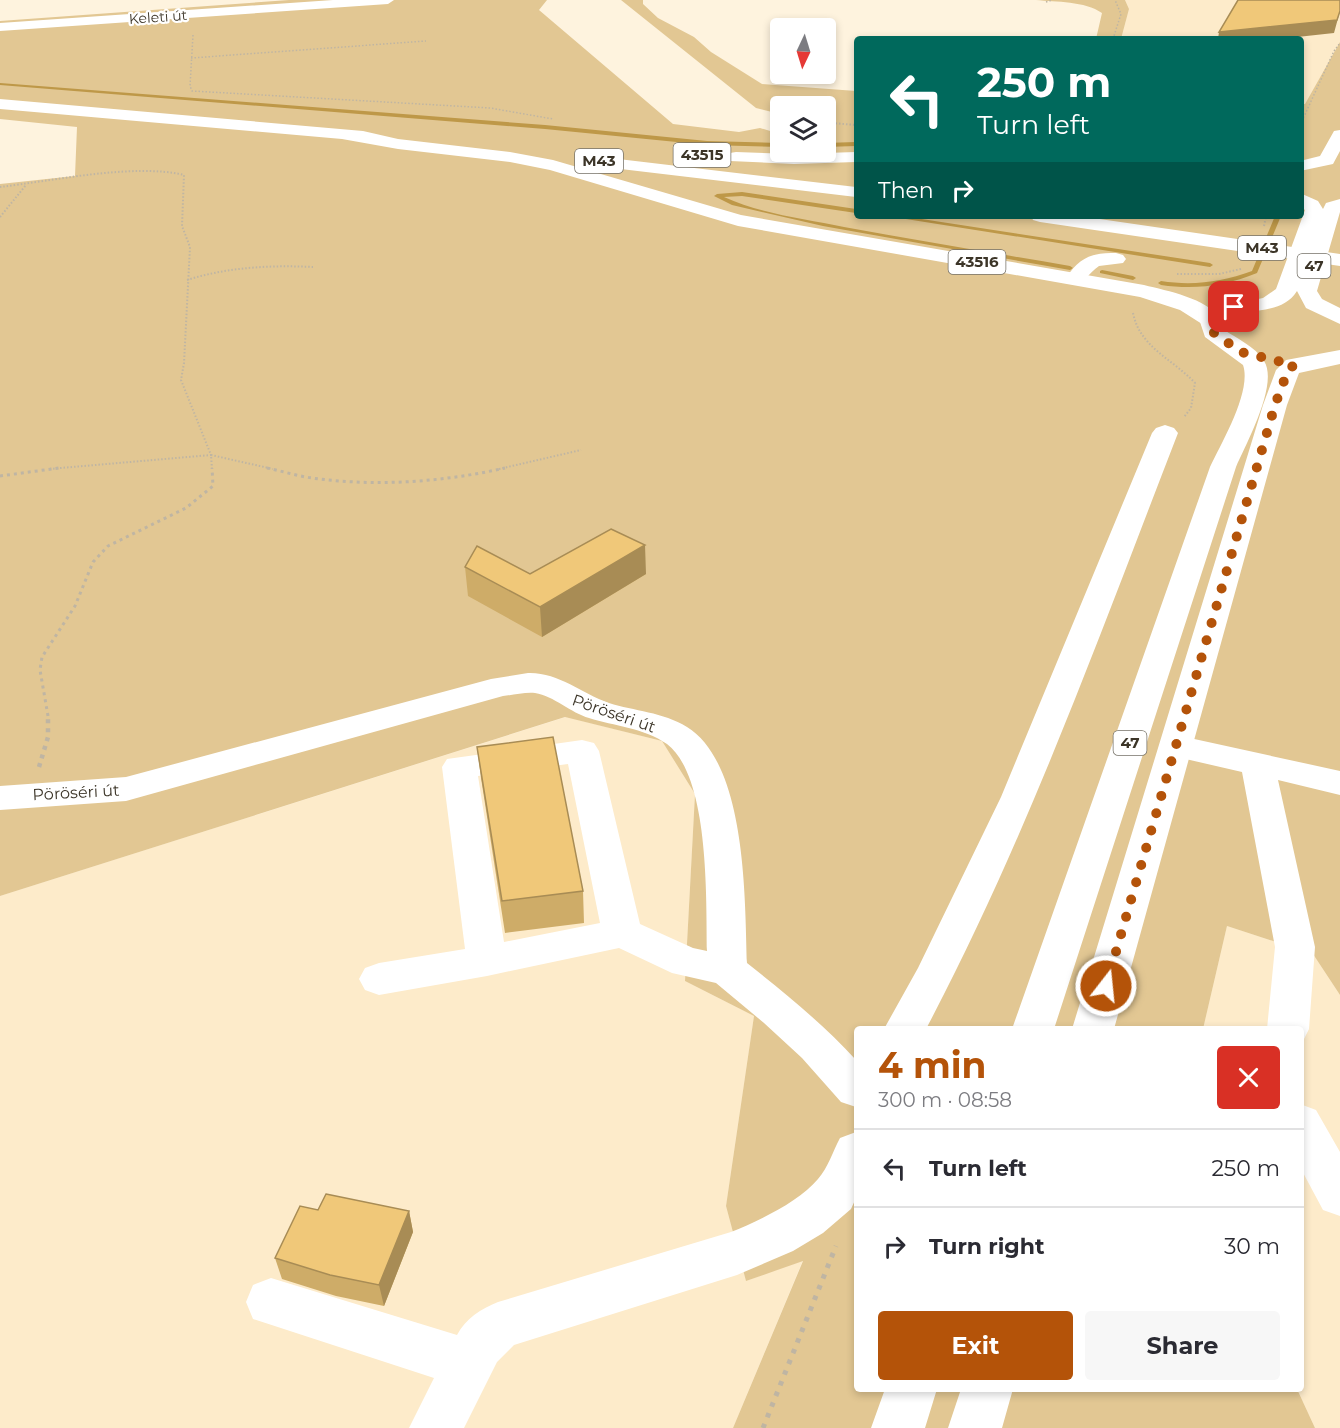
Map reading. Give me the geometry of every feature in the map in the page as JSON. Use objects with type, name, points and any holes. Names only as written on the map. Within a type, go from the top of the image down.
[{"type":"main road","name":"Keleti út","points":[[0,27],[388,0]]},
{"type":"main road","points":[[0,95],[526,143]]},
{"type":"main road","name":"M43","points":[[0,104],[341,134],[854,192]]},
{"type":"main road","points":[[1314,163],[1314,158],[1329,135],[1340,125]]},
{"type":"main road","name":"43516","points":[[341,134],[553,165],[738,220],[1144,291],[1202,314]]},
{"type":"main road","points":[[1314,163],[1332,153],[1340,135]]},
{"type":"main road","name":"M43","points":[[583,149],[854,181]]},
{"type":"main road","name":"43515","points":[[583,149],[663,153]]},
{"type":"main road","name":"43515","points":[[716,156],[794,159],[854,157]]},
{"type":"main road","name":"47","points":[[1202,314],[1282,298],[1314,210],[1304,201]]},
{"type":"main road","name":"47","points":[[1340,205],[1333,207],[1328,218],[1307,291],[1314,303],[1340,317]]},
{"type":"main road","name":"M43","points":[[1066,219],[1340,248]]},
{"type":"main road","name":"M43","points":[[1133,219],[1340,260]]},
{"type":"main road","name":"47","points":[[1202,314],[1216,301],[1270,290],[1276,282],[1298,219]]},
{"type":"main road","name":"47","points":[[1340,225],[1325,278],[1325,287],[1328,297],[1340,306]]},
{"type":"main road","points":[[1076,278],[1092,261],[1116,259]]},
{"type":"main road","points":[[1202,314],[1190,318],[1193,330],[1202,340],[1235,355],[1317,366],[1340,357]]},
{"type":"main road","name":"47","points":[[1094,1026],[1176,746],[1243,461],[1239,375],[1235,355]]},
{"type":"main road","name":"47","points":[[1034,1026],[1243,461],[1291,407],[1298,385],[1307,373],[1317,366]]},
{"type":"main road","points":[[907,1026],[936,972],[1019,797],[1155,452],[1165,434]]},
{"type":"main road","name":"Pöröséri út","points":[[13,796],[102,792],[134,787],[502,686],[542,684],[595,709],[648,723],[667,731],[685,741],[696,754],[707,778],[722,851],[727,970]]},
{"type":"main road","points":[[1176,746],[1340,783]]},
{"type":"main road","points":[[487,961],[459,767],[582,751],[622,933]]},
{"type":"main road","points":[[1258,766],[1295,947],[1288,1026]]},
{"type":"main road","points":[[379,979],[487,961],[622,933],[686,962],[727,970],[794,1025],[854,1087]]},
{"type":"main road","points":[[1304,1130],[1340,1195]]},
{"type":"main road","points":[[436,1428],[478,1345],[498,1326],[737,1253],[776,1236],[806,1218],[835,1194],[854,1156]]},
{"type":"main road","points":[[271,1302],[469,1364]]},
{"type":"main road","points":[[898,1428],[910,1392]]},
{"type":"main road","points":[[975,1428],[986,1392]]},
{"type":"path","points":[[1047,2],[1052,0]]},
{"type":"path","points":[[1114,36],[1121,14],[1116,0]]},
{"type":"path","points":[[194,14],[190,86],[192,91],[490,108],[553,119]]},
{"type":"path","points":[[191,57],[426,41]]},
{"type":"path","points":[[1304,117],[1334,51],[1340,43]]},
{"type":"path","points":[[836,123],[854,125]]},
{"type":"path","points":[[0,187],[145,171],[177,171],[184,174],[182,226],[190,247],[184,363],[181,380],[211,455],[214,477],[213,486],[205,495],[181,512],[115,542],[98,555],[87,570],[75,605],[39,666],[51,730],[43,758],[13,796]]},
{"type":"path","points":[[0,217],[26,184]]},
{"type":"path","points":[[187,280],[203,274],[289,265],[313,267]]},
{"type":"path","points":[[0,476],[79,465],[211,455],[312,478],[389,482],[460,477],[581,450]]},
{"type":"path","points":[[763,1428],[840,1235]]},
{"type":"shaded area","points":[[289,0],[547,0],[539,10],[673,124],[739,132],[760,128],[770,131],[770,162],[836,162],[836,96],[770,96],[770,112],[756,108],[621,0],[643,0],[643,4],[658,18],[694,37],[711,52],[762,84],[854,91],[854,219],[1304,219],[1304,104],[1340,42],[1340,995],[1313,954],[1227,926],[1204,1026],[854,1026],[854,1392],[1298,1392],[1315,1428],[733,1428],[803,1261],[746,1281],[726,1206],[754,1016],[685,981],[695,794],[662,741],[565,717],[0,896],[0,184],[75,176],[77,127],[0,119],[0,21]]},
{"type":"shaded area","points":[[1036,0],[1125,0],[1129,9],[1122,36],[1097,36],[1102,13],[1087,6]]},
{"type":"shaded area","points":[[1125,0],[1340,0],[1340,42],[1304,104],[1304,36],[1122,36],[1129,9]]},
{"type":"shaded area","points":[[566,717],[662,741],[695,794],[685,981],[754,1016],[726,1206],[746,1281],[803,1260],[733,1428],[0,1428],[0,896]]},
{"type":"shaded area","points":[[1227,926],[1313,954],[1340,995],[1340,1428],[1315,1428],[1298,1392],[1304,1392],[1304,1026],[1204,1026]]},
{"type":"building","points":[[1238,0],[1340,0],[1340,11],[1337,20],[1219,32]]},
{"type":"building","points":[[611,529],[645,545],[540,607],[465,567],[477,546],[530,574]]},
{"type":"building","points":[[553,737],[583,891],[502,901],[477,747]]},
{"type":"building","points":[[326,1194],[409,1211],[379,1285],[330,1275],[275,1258],[300,1206],[318,1210]]},
{"type":"waterway","points":[[0,84],[545,127],[707,143],[770,145]]},
{"type":"waterway","points":[[836,145],[854,144]]},
{"type":"waterway","points":[[854,211],[742,194],[717,196],[734,204],[823,225],[1070,268]]},
{"type":"waterway","points":[[910,219],[1210,265]]},
{"type":"waterway","points":[[1161,283],[1186,286],[1209,285],[1255,272],[1277,219]]},
{"type":"waterway","points":[[1102,272],[1133,278]]},
{"type":"route","points":[[1106,986],[1275,405],[1288,370],[1294,365],[1241,352],[1213,332],[1210,319],[1234,307]]}]
